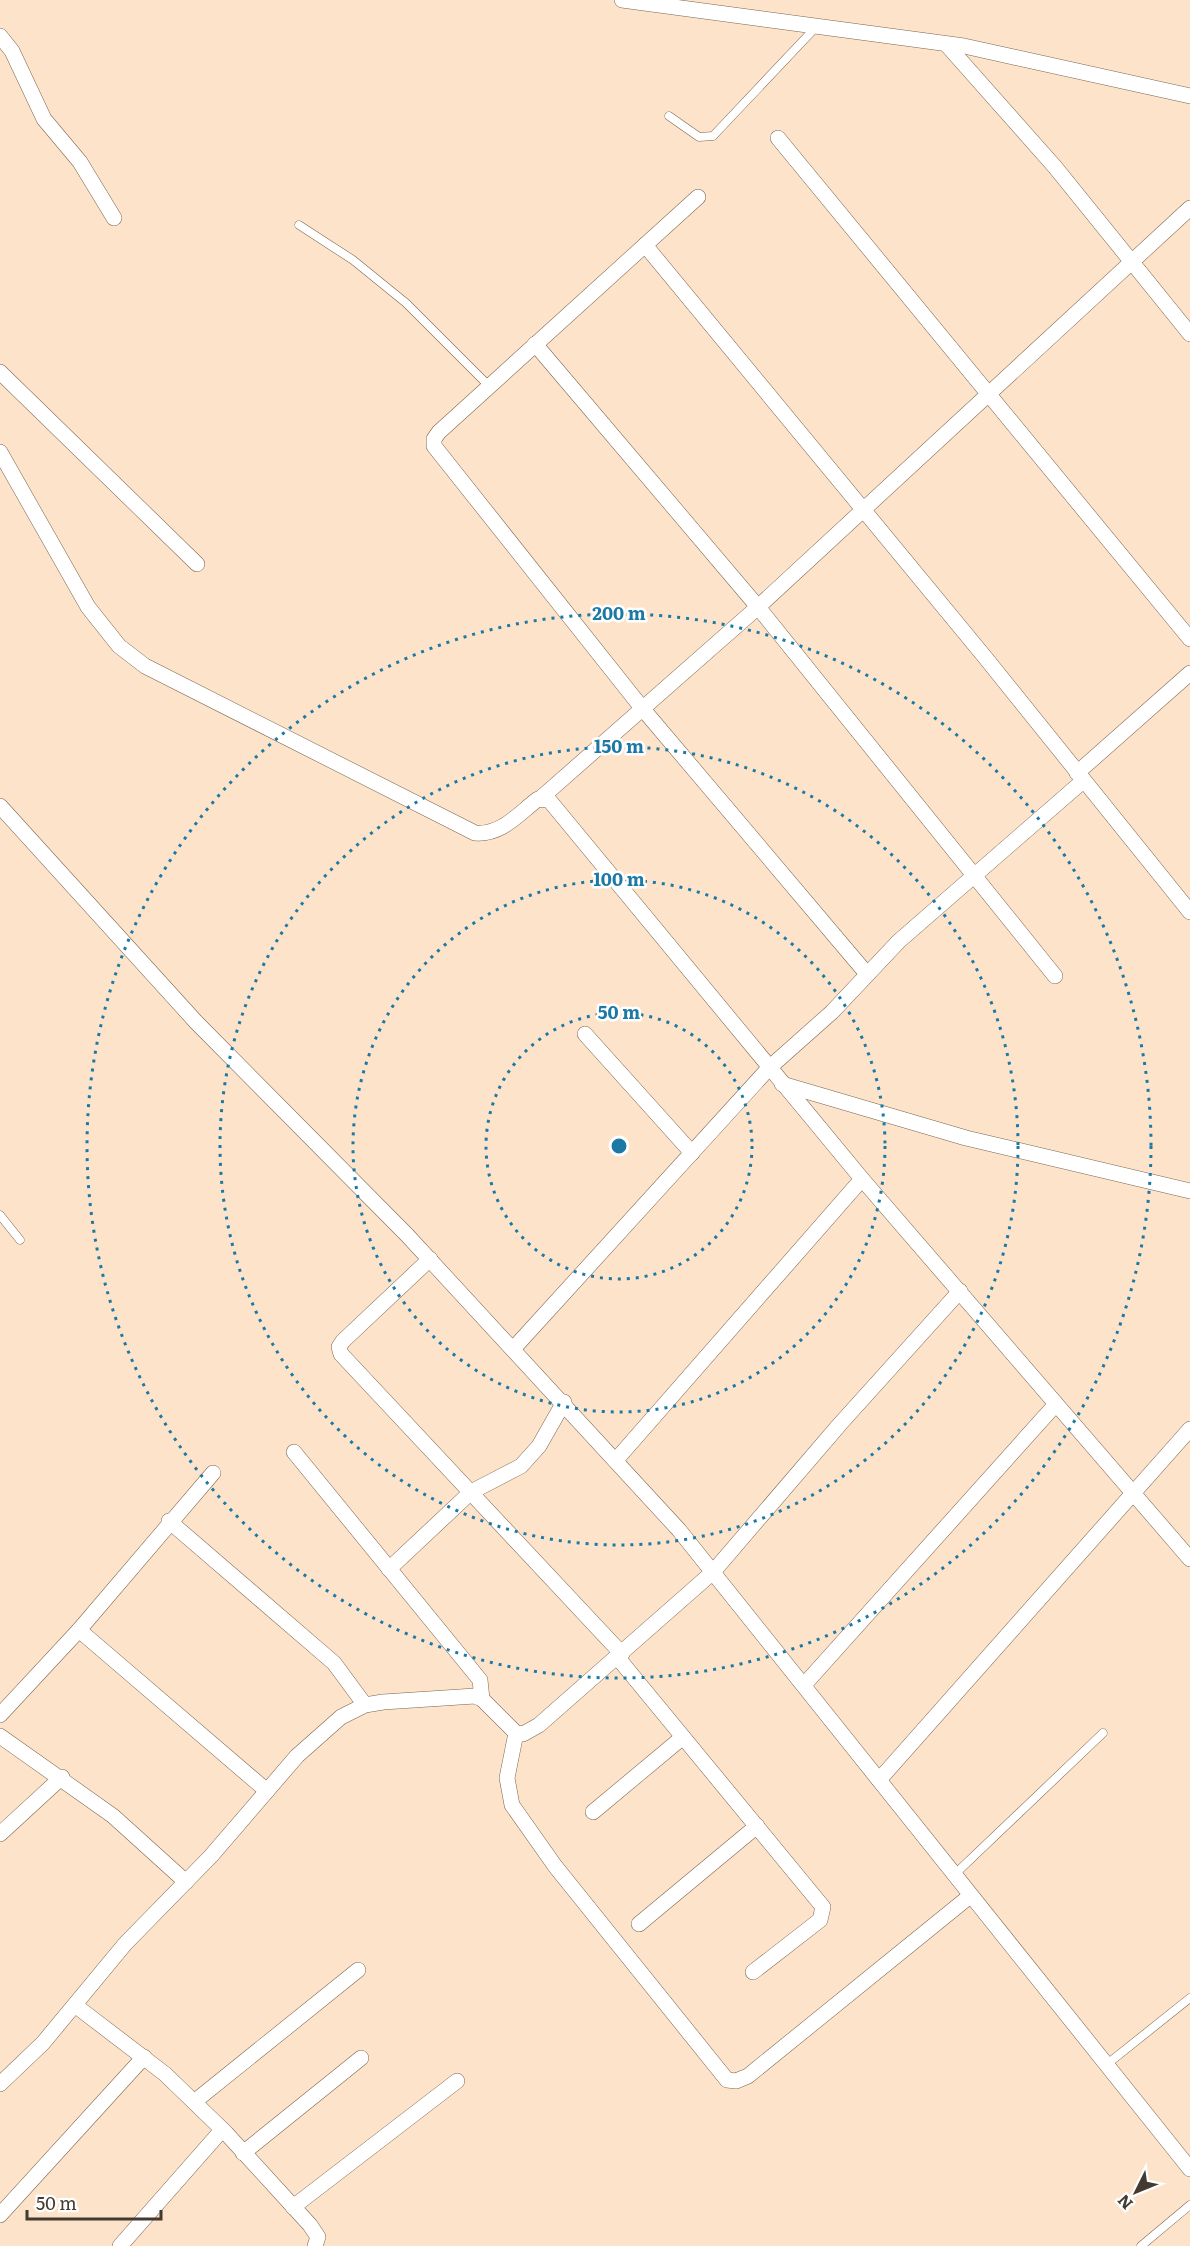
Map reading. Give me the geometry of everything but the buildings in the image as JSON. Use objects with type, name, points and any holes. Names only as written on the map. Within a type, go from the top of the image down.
[{"type":"street","points":[[622,0],[946,44],[1190,96]]},
{"type":"street","points":[[0,36],[12,51],[44,119],[80,162],[114,218]]},
{"type":"street","points":[[946,44],[1055,167],[1131,264],[1190,334]]},
{"type":"street","points":[[778,138],[987,395],[1190,639]]},
{"type":"street","points":[[698,197],[439,432],[434,439],[434,446],[642,708],[867,974]]},
{"type":"street","points":[[0,452],[88,607],[119,646],[145,666],[437,816],[475,832],[488,834],[500,829],[542,797],[758,607],[1190,208]]},
{"type":"street","points":[[645,245],[864,510],[1190,912]]},
{"type":"street","points":[[535,344],[758,607],[1055,976]]},
{"type":"street","points":[[0,372],[197,564]]},
{"type":"street","points":[[514,1348],[769,1068],[832,1012],[899,941],[975,875],[1190,673]]},
{"type":"street","points":[[542,797],[554,806],[862,1179],[1190,1559]]},
{"type":"street","points":[[0,806],[196,1022],[430,1259],[616,1460],[713,1572],[804,1684],[953,1876],[1190,2169]]},
{"type":"street","points":[[585,1034],[692,1153]]},
{"type":"street","points":[[782,1084],[966,1138],[1190,1191]]},
{"type":"street","points":[[616,1460],[862,1179]]},
{"type":"street","points":[[430,1259],[339,1347],[345,1359],[471,1492],[620,1656],[683,1737],[823,1907],[820,1920],[753,1972]]},
{"type":"street","points":[[0,2084],[43,2043],[76,2006],[125,1944],[186,1882],[312,1742],[341,1717],[365,1705],[463,1696],[482,1700],[516,1733],[524,1734],[538,1725],[620,1656],[713,1572],[840,1424],[960,1291]]},
{"type":"street","points":[[393,1565],[471,1492],[511,1473],[529,1458],[564,1402]]},
{"type":"street","points":[[804,1684],[1056,1404]]},
{"type":"street","points":[[879,1780],[1190,1429]]},
{"type":"street","points":[[294,1452],[393,1565],[480,1680],[483,1690],[482,1700]]},
{"type":"street","points":[[0,1715],[79,1630],[169,1521],[213,1473]]},
{"type":"street","points":[[169,1521],[334,1663],[365,1705]]},
{"type":"street","points":[[79,1630],[267,1791]]},
{"type":"street","points":[[516,1733],[507,1778],[512,1806],[555,1866],[727,2080],[736,2081],[748,2076],[970,1896]]},
{"type":"street","points":[[0,1736],[62,1777],[113,1816],[186,1882]]},
{"type":"street","points":[[593,1812],[683,1737]]},
{"type":"street","points":[[0,1834],[62,1777]]},
{"type":"street","points":[[639,1924],[757,1826]]},
{"type":"street","points":[[194,2102],[358,1970]]},
{"type":"street","points":[[76,2006],[144,2057],[222,2130],[315,2231],[318,2237],[315,2246]]},
{"type":"street","points":[[0,2215],[144,2057]]},
{"type":"street","points":[[243,2153],[361,2058]]},
{"type":"street","points":[[293,2206],[457,2081]]},
{"type":"street","points":[[120,2246],[222,2130]]},
{"type":"lane","points":[[669,116],[699,137],[713,136],[818,25]]},
{"type":"lane","points":[[299,225],[353,260],[405,303],[489,386]]},
{"type":"lane","points":[[0,1215],[20,1240]]},
{"type":"lane","points":[[953,1876],[1103,1733]]},
{"type":"lane","points":[[1106,2065],[1190,1998]]},
{"type":"lane","points":[[1141,2246],[1190,2205]]}]
